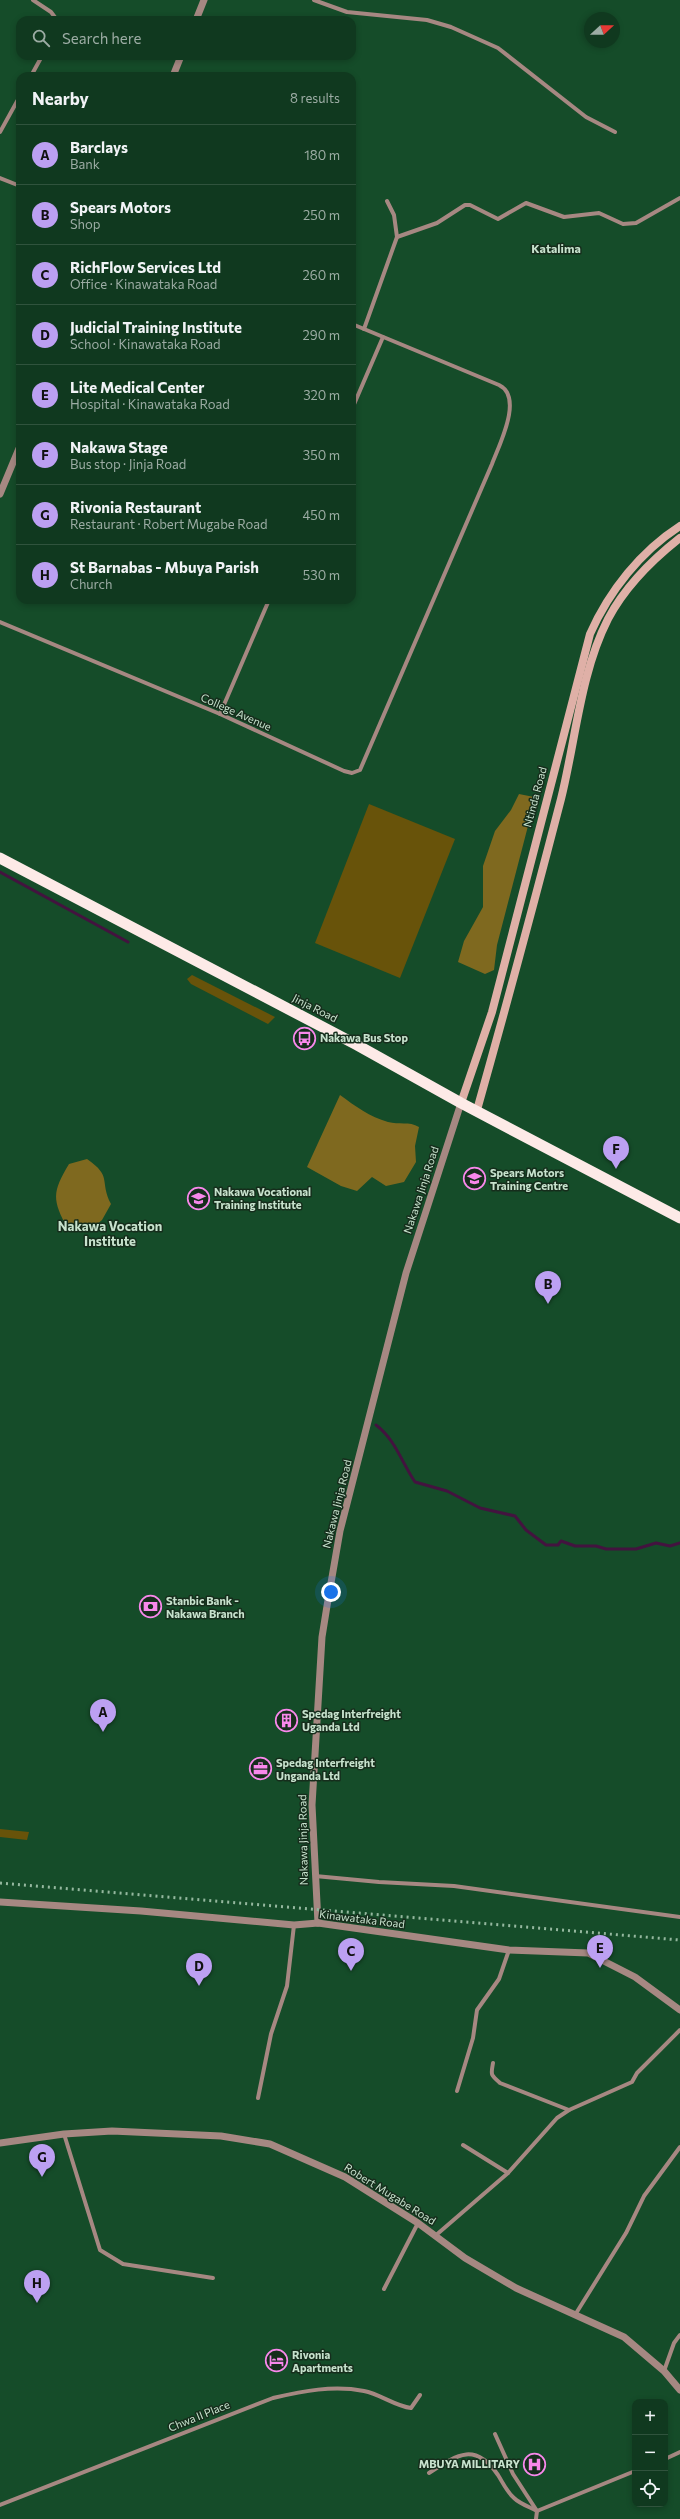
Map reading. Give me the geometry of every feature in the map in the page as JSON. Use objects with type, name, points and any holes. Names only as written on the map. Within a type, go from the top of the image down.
[{"type":"highway","name":"Jinja Road","points":[[0,858],[358,1045],[461,1103],[680,1218]]},
{"type":"main road","name":"Ntinda Road","points":[[461,1103],[492,1012],[590,634],[600,613],[617,585],[657,542],[680,526]]},
{"type":"main road","points":[[476,1110],[562,797],[582,700],[601,636],[625,592],[650,564],[680,538]]},
{"type":"street","points":[[33,0],[51,12],[54,16]]},
{"type":"street","points":[[198,16],[204,0]]},
{"type":"street","points":[[314,0],[347,12],[427,20],[451,27],[498,48],[586,116],[615,132]]},
{"type":"street","points":[[33,72],[40,60]]},
{"type":"street","points":[[175,72],[179,60]]},
{"type":"street","points":[[0,132],[16,103]]},
{"type":"street","points":[[0,178],[16,184]]},
{"type":"street","points":[[397,237],[437,224],[465,205],[470,205],[498,219],[526,203],[564,217],[599,213],[623,224],[636,223],[680,198]]},
{"type":"street","points":[[364,329],[397,237],[394,215],[387,200]]},
{"type":"street","name":"College Avenue","points":[[0,622],[220,714],[344,771],[355,772],[364,765],[403,666],[492,464],[509,413],[511,400],[506,388],[356,326]]},
{"type":"street","points":[[356,400],[383,337]]},
{"type":"street","points":[[0,494],[16,456]]},
{"type":"street","points":[[220,714],[267,604]]},
{"type":"street","name":"Nakawa Jinja Road","points":[[318,1923],[312,1805],[322,1645],[340,1531],[406,1273],[461,1103]]},
{"type":"street","points":[[315,1876],[379,1882],[454,1886],[680,1917]]},
{"type":"street","name":"Kinawataka Road","points":[[0,1902],[141,1911],[294,1925],[318,1923],[509,1950],[588,1954],[635,1977],[680,2010]]},
{"type":"street","points":[[258,2098],[271,2034],[288,1986],[294,1925]]},
{"type":"street","points":[[457,2091],[473,2038],[477,2010],[499,1979],[509,1950]]},
{"type":"street","points":[[435,2236],[508,2173],[557,2118],[569,2110],[632,2082],[637,2073],[680,2030]]},
{"type":"street","points":[[493,2063],[490,2069],[492,2076],[500,2083],[569,2110]]},
{"type":"street","name":"Robert Mugabe Road","points":[[0,2143],[64,2134],[112,2131],[221,2136],[270,2144],[345,2177],[418,2223],[465,2258],[516,2288],[624,2337],[664,2371],[680,2390]]},
{"type":"street","points":[[64,2134],[100,2250],[123,2264],[213,2278]]},
{"type":"street","points":[[463,2145],[508,2173]]},
{"type":"street","points":[[575,2315],[626,2233],[644,2196],[680,2147]]},
{"type":"street","points":[[384,2289],[418,2223]]},
{"type":"street","points":[[664,2371],[674,2343],[680,2335]]},
{"type":"street","name":"Chwa II Place","points":[[0,2505],[257,2403],[308,2390],[338,2388],[364,2391],[411,2408],[420,2395]]},
{"type":"street","points":[[495,2434],[513,2474],[538,2511],[536,2519]]},
{"type":"street","points":[[668,2457],[680,2452]]},
{"type":"street","points":[[429,2473],[457,2456],[471,2454],[480,2456],[490,2464],[512,2497],[538,2511]]},
{"type":"street","points":[[538,2511],[632,2472]]},
{"type":"shaded area","points":[[519,794],[534,797],[534,803],[497,945],[494,970],[485,974],[458,962],[464,941],[483,907],[483,866],[495,831],[511,810]]},
{"type":"shaded area","points":[[369,804],[455,839],[400,978],[315,943]]},
{"type":"shaded area","points":[[192,975],[275,1017],[268,1024],[191,984],[187,979]]},
{"type":"shaded area","points":[[340,1095],[363,1111],[381,1120],[392,1123],[411,1124],[419,1127],[415,1146],[416,1162],[404,1182],[386,1186],[372,1177],[357,1191],[341,1186],[307,1167]]},
{"type":"shaded area","points":[[87,1159],[100,1170],[103,1175],[111,1204],[102,1220],[88,1232],[68,1229],[59,1211],[56,1196],[59,1182],[69,1164]]},
{"type":"shaded area","points":[[0,1829],[29,1832],[27,1840],[0,1837]]},
{"type":"waterway","points":[[0,872],[128,942]]},
{"type":"waterway","points":[[376,1425],[383,1431],[393,1444],[415,1482],[447,1491],[480,1508],[515,1516],[526,1530],[546,1545],[558,1545],[561,1541],[575,1546],[596,1546],[606,1549],[636,1549],[656,1543],[670,1546],[680,1543]]},
{"type":"railway","points":[[0,1883],[680,1940]]},
{"type":"place","name":"Nakawa Bus Stop","points":[[305,1038]]},
{"type":"place","name":"Nakawa Stage","points":[[616,1169]]},
{"type":"place","name":"Spears Motors Training Centre","points":[[474,1179]]},
{"type":"place","name":"Nakawa Vocational Training Institute","points":[[198,1198]]},
{"type":"place","name":"Spears Motors","points":[[548,1304]]},
{"type":"place","name":"Stanbic Bank - Nakawa Branch","points":[[151,1607]]},
{"type":"place","name":"Spedag Interfreight Uganda Ltd","points":[[286,1720]]},
{"type":"place","name":"Barclays","points":[[103,1732]]},
{"type":"place","name":"Spedag Interfreight Unganda Ltd","points":[[261,1769]]},
{"type":"place","name":"Lite Medical Center","points":[[600,1968]]},
{"type":"place","name":"RichFlow Services Ltd","points":[[351,1971]]},
{"type":"place","name":"Judicial Training Institute","points":[[199,1986]]},
{"type":"place","name":"Rivonia Restaurant","points":[[42,2177]]},
{"type":"place","name":"St Barnabas - Mbuya Parish","points":[[37,2303]]},
{"type":"place","name":"Rivonia Apartments","points":[[277,2361]]},
{"type":"place","name":"MBUYA MILLITARY","points":[[535,2464]]},
{"type":"district","name":"Katalima","points":[[556,249]]},
{"type":"district","name":"Nakawa Vocation Institute","points":[[110,1234]]}]
